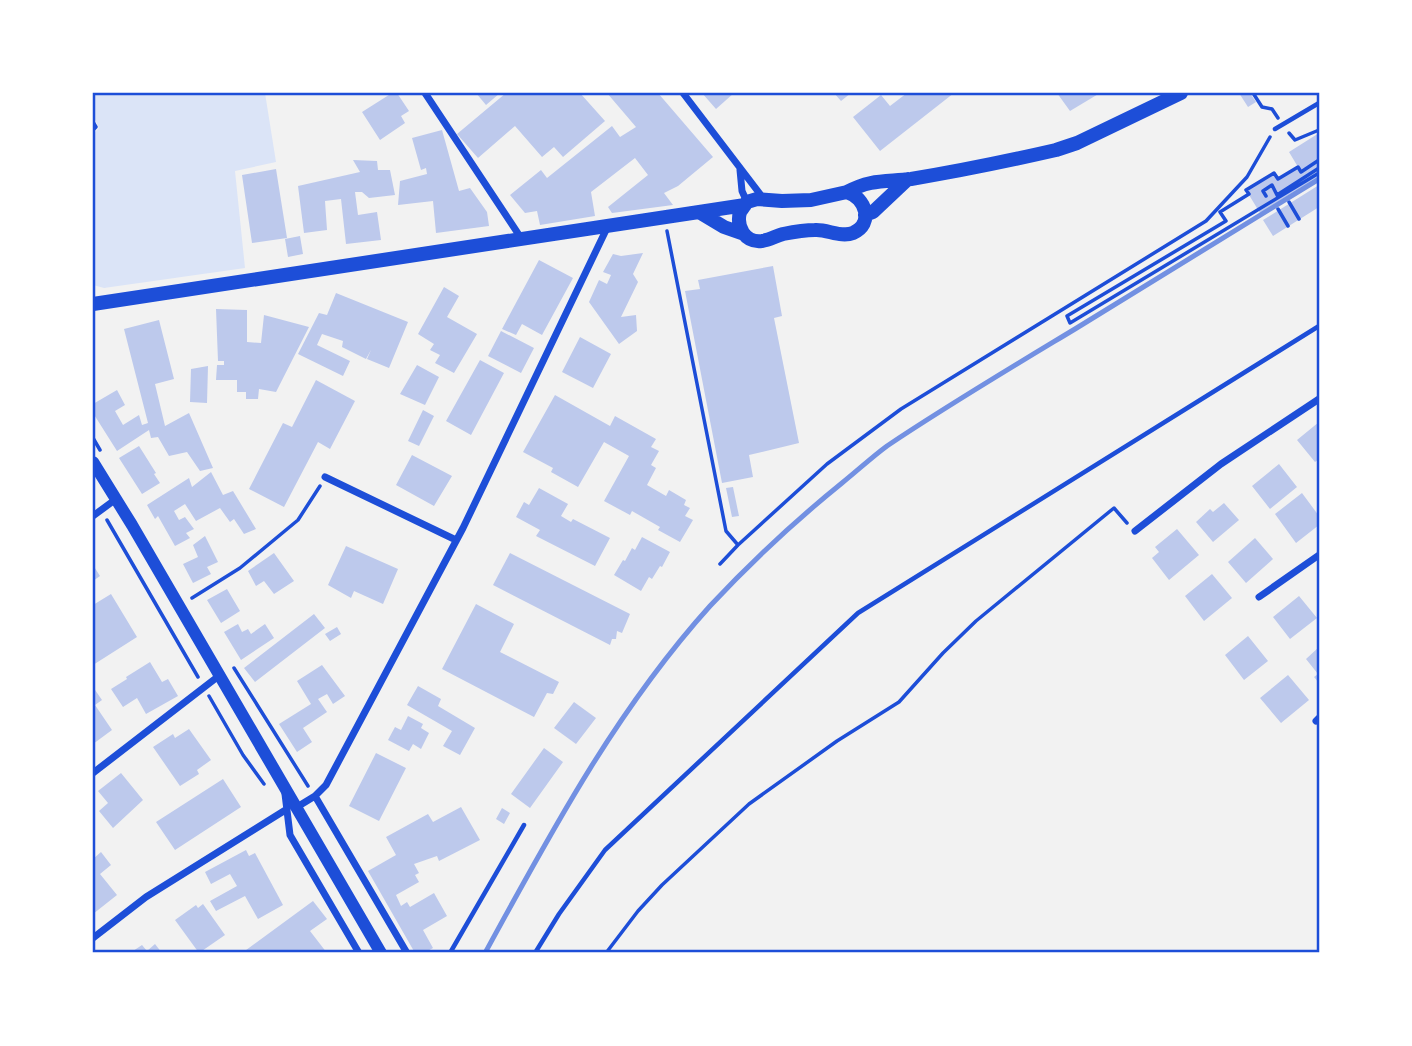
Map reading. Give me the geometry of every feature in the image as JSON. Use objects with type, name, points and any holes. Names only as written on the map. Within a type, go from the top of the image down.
[{"type":"main road","points":[[93,304],[684,212],[699,212],[764,199],[811,200],[847,192],[874,181],[908,179],[1056,150],[1181,93]]},
{"type":"main road","points":[[865,215],[873,212],[908,179]]},
{"type":"main road","points":[[699,212],[724,227],[759,241],[781,234],[817,230],[846,234],[860,228],[865,215],[861,201],[847,192]]},
{"type":"main road","points":[[744,234],[738,222],[740,212],[746,204]]},
{"type":"main road","points":[[93,462],[284,786],[292,808],[381,953]]},
{"type":"street","points":[[425,93],[521,239]]},
{"type":"street","points":[[683,93],[764,199]]},
{"type":"street","points":[[740,169],[746,204]]},
{"type":"street","points":[[93,938],[146,897],[315,796],[326,785],[456,540],[608,225]]},
{"type":"street","points":[[1135,531],[1221,464],[1319,399]]},
{"type":"street","points":[[326,477],[456,540]]},
{"type":"street","points":[[93,516],[116,499]]},
{"type":"street","points":[[1259,597],[1319,555]]},
{"type":"street","points":[[93,773],[220,675]]},
{"type":"street","points":[[315,796],[407,953]]},
{"type":"street","points":[[292,808],[290,835],[359,953]]},
{"type":"lane","points":[[1275,129],[1319,103]]},
{"type":"lane","points":[[535,953],[605,850],[858,613],[1319,326]]},
{"type":"lane","points":[[450,953],[524,825]]},
{"type":"path","points":[[93,122],[96,127],[93,130]]},
{"type":"path","points":[[720,564],[827,464],[901,409],[1206,221],[1247,177],[1275,129]]},
{"type":"path","points":[[1295,140],[1319,130]]},
{"type":"path","points":[[1319,160],[1301,172],[1298,167],[1278,179],[1274,173],[1246,190],[1249,194],[1220,212],[1226,221],[1067,316],[1070,323],[1319,171]]},
{"type":"path","points":[[1266,196],[1263,191],[1272,185],[1272,190],[1278,196]]},
{"type":"path","points":[[1289,202],[1299,219]]},
{"type":"path","points":[[1278,209],[1288,226]]},
{"type":"path","points":[[1282,218],[1293,210]]},
{"type":"path","points":[[666,227],[726,531],[738,545]]},
{"type":"path","points":[[192,598],[240,568],[298,520],[326,477]]},
{"type":"path","points":[[606,953],[638,911],[727,823],[791,773],[899,702],[976,621],[1090,527],[1114,509],[1135,531]]},
{"type":"path","points":[[101,510],[243,755],[265,787]]},
{"type":"shaded area","points":[[93,93],[265,93],[276,162],[235,171],[245,268],[104,288],[93,285],[93,134],[99,128],[93,115]]},
{"type":"building","points":[[392,93],[397,93],[409,111],[401,116],[405,123],[380,140],[362,112]]},
{"type":"building","points":[[476,93],[500,93],[486,105]]},
{"type":"building","points":[[506,93],[580,93],[605,121],[563,157],[554,147],[542,157],[515,126],[478,158],[457,134]]},
{"type":"building","points":[[607,93],[658,93],[713,157],[678,186],[664,193],[673,205],[612,213],[608,207],[648,175],[635,158],[591,192],[595,216],[540,225],[537,211],[525,213],[510,195],[541,170],[547,178],[612,126],[620,137],[636,127]]},
{"type":"building","points":[[702,93],[734,93],[716,109]]},
{"type":"building","points":[[834,93],[851,93],[841,101]]},
{"type":"building","points":[[907,93],[954,93],[880,151],[853,117],[881,95],[890,106]]},
{"type":"building","points":[[1057,93],[1100,93],[1070,111]]},
{"type":"building","points":[[1239,93],[1250,93],[1256,102],[1248,107]]},
{"type":"building","points":[[442,130],[459,191],[470,188],[487,212],[489,226],[436,233],[433,201],[398,205],[400,181],[427,174],[426,168],[421,170],[412,138]]},
{"type":"building","points":[[1319,133],[1319,176],[1260,213],[1246,190],[1274,173],[1278,179],[1298,167],[1289,152]]},
{"type":"building","points":[[353,160],[377,161],[378,170],[390,170],[395,195],[369,198],[362,192],[355,192],[358,215],[377,212],[381,240],[346,244],[341,199],[325,201],[327,230],[304,233],[298,186],[360,172]]},
{"type":"building","points":[[276,169],[287,238],[252,243],[242,175]]},
{"type":"building","points":[[1319,185],[1319,207],[1273,236],[1263,220]]},
{"type":"building","points":[[300,236],[303,254],[288,257],[285,239]]},
{"type":"building","points":[[643,253],[633,274],[638,282],[621,317],[636,315],[637,331],[619,344],[589,302],[599,280],[607,284],[611,275],[603,272],[613,254],[621,256]]},
{"type":"building","points":[[539,260],[573,278],[542,335],[522,324],[516,335],[502,329]]},
{"type":"building","points":[[773,266],[782,316],[774,318],[799,443],[749,455],[753,477],[722,483],[685,291],[700,289],[698,280]]},
{"type":"building","points":[[444,287],[459,296],[447,317],[477,334],[454,373],[435,363],[440,355],[430,350],[434,344],[418,334]]},
{"type":"building","points":[[336,293],[408,322],[389,368],[367,359],[371,350],[366,359],[342,347],[343,341],[322,334],[317,345],[350,361],[343,376],[298,354],[319,313],[327,315]]},
{"type":"building","points":[[216,309],[247,310],[247,342],[261,343],[264,315],[309,327],[276,392],[259,389],[258,399],[246,399],[246,392],[237,392],[237,380],[216,380],[217,365],[224,365],[224,361],[218,361]]},
{"type":"building","points":[[159,320],[174,379],[155,384],[165,426],[189,413],[213,468],[200,471],[187,452],[169,456],[158,437],[151,438],[149,430],[117,451],[93,413],[93,404],[117,390],[125,405],[115,411],[123,425],[139,415],[142,425],[148,423],[124,329]]},
{"type":"building","points":[[501,331],[534,348],[521,373],[488,356]]},
{"type":"building","points":[[580,337],[611,354],[593,388],[562,372]]},
{"type":"building","points":[[480,360],[504,373],[471,435],[446,421]]},
{"type":"building","points":[[417,365],[439,377],[425,405],[400,394]]},
{"type":"building","points":[[208,366],[207,403],[190,402],[191,369]]},
{"type":"building","points":[[316,380],[355,401],[330,449],[318,442],[284,507],[249,489],[283,423],[292,427]]},
{"type":"building","points":[[555,395],[610,426],[615,416],[656,439],[651,447],[659,451],[651,465],[656,468],[647,485],[666,496],[669,490],[686,500],[684,505],[690,508],[685,516],[693,520],[680,542],[632,511],[630,515],[604,501],[629,456],[604,442],[578,487],[551,472],[553,468],[523,452]]},
{"type":"building","points":[[423,410],[434,416],[419,446],[408,441]]},
{"type":"building","points":[[1319,422],[1319,459],[1315,462],[1297,440]]},
{"type":"building","points":[[139,446],[160,483],[142,494],[119,458]]},
{"type":"building","points":[[412,455],[452,476],[434,506],[396,485]]},
{"type":"building","points":[[1279,464],[1297,487],[1270,509],[1252,486]]},
{"type":"building","points":[[211,472],[223,495],[233,491],[256,529],[244,534],[234,519],[230,522],[220,508],[196,521],[185,504],[174,511],[179,520],[185,517],[194,529],[186,533],[190,538],[175,546],[158,516],[155,519],[147,505],[189,478],[192,487]]},
{"type":"building","points":[[733,487],[739,516],[732,517],[726,488]]},
{"type":"building","points":[[539,488],[568,504],[561,516],[571,522],[573,519],[610,538],[595,566],[536,536],[540,530],[516,517],[524,502],[529,505]]},
{"type":"building","points":[[1302,493],[1319,516],[1319,525],[1296,543],[1275,514]]},
{"type":"building","points":[[1224,503],[1239,520],[1213,542],[1196,522],[1210,509],[1213,512]]},
{"type":"building","points":[[1177,529],[1199,555],[1169,580],[1152,558],[1159,552],[1155,547]]},
{"type":"building","points":[[205,536],[218,562],[207,567],[211,574],[193,583],[183,564],[198,557],[193,545]]},
{"type":"building","points":[[642,537],[670,552],[662,567],[660,566],[652,579],[649,577],[641,591],[614,575]]},
{"type":"building","points":[[1255,538],[1273,559],[1246,583],[1228,562]]},
{"type":"building","points":[[346,546],[398,569],[383,604],[354,591],[351,598],[328,585]]},
{"type":"building","points":[[274,553],[294,581],[274,594],[264,581],[256,586],[248,571]]},
{"type":"building","points":[[510,553],[630,614],[622,633],[617,631],[616,639],[612,639],[610,645],[493,585]]},
{"type":"building","points":[[93,565],[100,576],[93,581]]},
{"type":"building","points":[[1212,574],[1232,598],[1204,621],[1185,596]]},
{"type":"building","points":[[227,589],[240,611],[221,623],[207,600]]},
{"type":"building","points":[[111,594],[137,637],[93,665],[93,605]]},
{"type":"building","points":[[1299,596],[1317,618],[1290,639],[1273,617]]},
{"type":"building","points":[[476,604],[514,624],[500,652],[559,682],[553,694],[547,693],[534,717],[442,669]]},
{"type":"building","points":[[314,614],[325,628],[255,682],[244,668]]},
{"type":"building","points":[[238,624],[242,632],[248,629],[251,634],[265,624],[274,638],[241,660],[224,632]]},
{"type":"building","points":[[337,627],[341,634],[330,641],[325,634]]},
{"type":"building","points":[[1248,636],[1268,661],[1244,680],[1225,655]]},
{"type":"building","points":[[1319,647],[1319,683],[1314,677],[1318,674],[1306,659]]},
{"type":"building","points":[[150,662],[162,682],[168,679],[178,696],[146,714],[137,698],[123,707],[111,689]]},
{"type":"building","points":[[322,665],[345,696],[333,704],[327,694],[318,699],[327,712],[303,728],[312,742],[297,752],[279,724],[311,704],[297,681]]},
{"type":"building","points":[[1288,675],[1309,700],[1281,723],[1260,698]]},
{"type":"building","points":[[418,686],[441,699],[438,706],[475,728],[460,755],[443,746],[452,731],[407,705]]},
{"type":"building","points":[[93,687],[102,700],[95,705],[112,730],[93,744]]},
{"type":"building","points":[[574,702],[596,718],[576,744],[554,728]]},
{"type":"building","points":[[408,716],[423,724],[421,728],[429,733],[421,749],[413,744],[409,751],[388,740],[395,727],[401,730]]},
{"type":"building","points":[[189,729],[211,760],[197,770],[199,774],[180,786],[153,747],[173,734],[175,738]]},
{"type":"building","points":[[544,748],[563,762],[530,808],[511,794]]},
{"type":"building","points":[[376,753],[406,768],[379,821],[349,806]]},
{"type":"building","points":[[121,773],[143,800],[113,828],[99,811],[108,803],[98,791]]},
{"type":"building","points":[[223,779],[241,807],[175,850],[156,822]]},
{"type":"building","points":[[461,807],[480,840],[439,861],[437,856],[414,864],[419,873],[415,875],[419,882],[396,895],[401,906],[407,902],[410,907],[434,893],[447,916],[423,930],[433,948],[424,953],[415,953],[368,871],[396,855],[386,837],[428,814],[433,822]]},
{"type":"building","points":[[502,808],[510,813],[504,824],[496,819]]},
{"type":"building","points":[[246,850],[249,856],[255,853],[283,905],[258,919],[245,896],[216,911],[210,901],[237,886],[230,874],[211,884],[205,872]]},
{"type":"building","points":[[101,852],[111,865],[100,874],[117,895],[93,914],[93,859]]},
{"type":"building","points":[[313,901],[327,919],[310,931],[327,953],[242,953]]},
{"type":"building","points":[[203,904],[225,935],[199,953],[175,920],[196,905],[198,908]]},
{"type":"building","points":[[155,944],[162,953],[130,953],[142,945],[147,951]]},
{"type":"railway","points":[[485,953],[561,817],[615,729],[676,646],[710,606],[774,542],[887,446],[980,386],[1319,179]]}]
